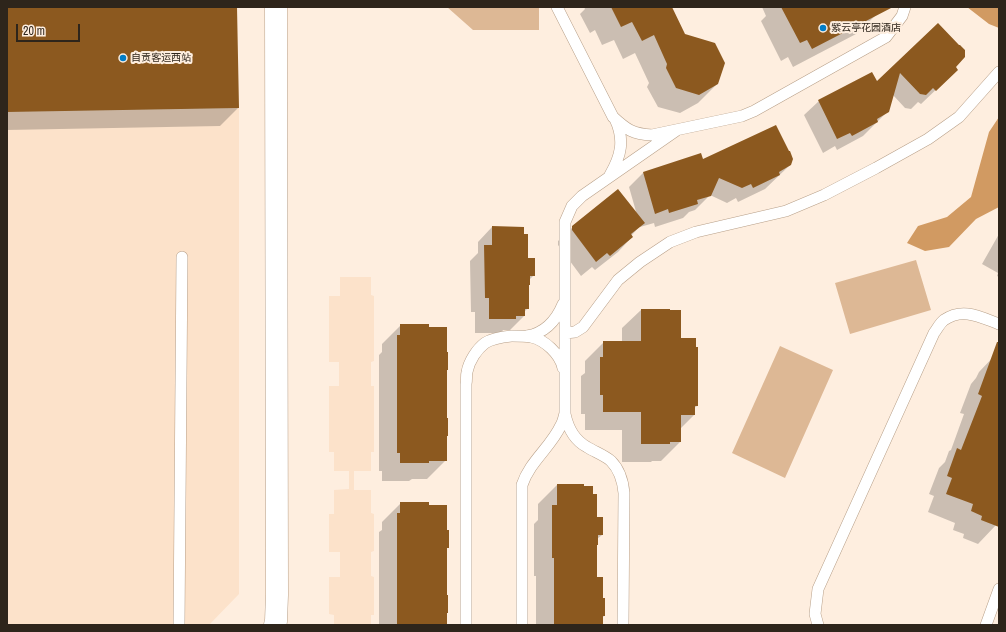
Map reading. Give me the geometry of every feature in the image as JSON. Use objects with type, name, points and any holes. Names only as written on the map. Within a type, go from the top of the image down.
[{"type":"street","points":[[275,625],[277,596],[276,7]]},
{"type":"lane","points":[[557,7],[619,129],[621,141],[619,154],[616,165],[607,179]]},
{"type":"lane","points":[[613,117],[623,127],[631,132],[642,135],[652,135],[742,116],[754,111],[886,37],[902,16],[905,7]]},
{"type":"lane","points":[[565,333],[575,332],[583,327],[618,280],[640,262],[670,242],[696,232],[786,211],[824,195],[928,139],[959,117],[999,72]]},
{"type":"lane","points":[[623,625],[624,493],[621,476],[612,462],[598,452],[587,447],[576,438],[566,422],[565,222],[572,206],[582,196],[677,130]]},
{"type":"lane","points":[[179,625],[182,257]]},
{"type":"lane","points":[[466,625],[467,371],[477,352],[486,344],[503,337],[533,335],[544,330],[554,322],[560,311],[565,296]]},
{"type":"lane","points":[[818,625],[815,614],[818,589],[934,333],[942,321],[955,315],[966,313],[999,324]]},
{"type":"lane","points":[[524,336],[542,342],[554,352],[562,365],[565,377]]},
{"type":"lane","points":[[522,625],[522,485],[531,467],[558,432],[565,413]]},
{"type":"lane","points":[[986,625],[999,589]]},
{"type":"shaded area","points":[[447,7],[539,7],[539,30],[473,30]]},
{"type":"shaded area","points":[[967,7],[999,7],[999,28],[989,24]]},
{"type":"shaded area","points":[[239,108],[239,594],[209,625],[7,625],[7,112]]},
{"type":"shaded area","points":[[999,117],[999,207],[976,219],[949,247],[925,251],[907,243],[918,226],[947,217],[971,197],[989,132]]},
{"type":"shaded area","points":[[916,260],[931,310],[850,334],[835,283]]},
{"type":"shaded area","points":[[340,277],[371,277],[371,295],[374,296],[374,361],[371,362],[371,386],[374,386],[374,452],[371,452],[371,471],[354,471],[354,490],[371,490],[371,513],[374,514],[374,551],[371,552],[371,576],[374,577],[374,615],[371,615],[371,625],[334,625],[334,615],[329,614],[329,577],[340,577],[340,552],[329,552],[329,514],[334,514],[334,490],[349,489],[349,471],[334,471],[334,452],[329,452],[329,386],[339,386],[339,362],[329,362],[329,296],[340,296]]},
{"type":"shaded area","points":[[780,346],[833,370],[785,478],[732,453]]},
{"type":"building","name":"自贡客运西站","points":[[7,7],[237,7],[239,108],[7,112]]},
{"type":"building","points":[[611,7],[672,7],[685,34],[715,43],[725,63],[718,84],[699,95],[676,88],[666,68],[667,64],[654,35],[642,41],[632,22],[621,27]]},
{"type":"building","name":"紫云亭花园酒店","points":[[781,7],[893,7],[812,49],[807,40],[800,43]]},
{"type":"building","points":[[938,23],[965,50],[965,57],[956,67],[958,70],[936,91],[933,88],[926,95],[920,94],[900,73],[889,112],[877,119],[878,122],[852,136],[850,133],[837,139],[818,100],[872,72],[877,81]]},
{"type":"building","points":[[776,125],[793,159],[791,165],[779,172],[780,175],[753,188],[751,184],[742,188],[719,178],[711,196],[697,200],[698,204],[669,213],[668,209],[655,214],[643,172],[701,153],[703,159]]},
{"type":"building","points":[[618,189],[645,223],[631,234],[633,237],[610,256],[607,253],[596,262],[572,230],[572,226]]},
{"type":"building","points":[[492,226],[524,227],[524,234],[528,234],[528,258],[535,258],[535,276],[530,276],[529,309],[525,309],[525,316],[516,316],[516,319],[489,319],[489,298],[485,298],[484,245],[492,245]]},
{"type":"building","points":[[641,309],[681,310],[681,338],[696,338],[696,347],[698,347],[698,406],[695,406],[695,415],[681,415],[681,442],[670,442],[670,444],[641,444],[641,412],[603,412],[603,395],[600,395],[600,357],[603,357],[603,341],[641,341]]},
{"type":"building","points":[[400,324],[429,324],[429,327],[447,327],[447,461],[429,461],[429,463],[400,463],[400,453],[397,453],[397,335],[400,335]]},
{"type":"building","points":[[997,342],[999,342],[999,527],[981,520],[982,516],[971,511],[973,504],[946,494],[952,478],[947,476],[957,448],[961,450],[982,396],[978,394]]},
{"type":"building","points":[[557,484],[584,484],[584,486],[593,486],[593,494],[597,494],[597,517],[603,517],[603,535],[598,535],[597,545],[597,577],[603,577],[605,616],[603,616],[603,625],[554,625],[552,505],[557,505]]},
{"type":"building","points":[[400,502],[429,502],[429,505],[447,505],[449,548],[447,548],[447,625],[397,625],[397,513],[400,513]]},
{"type":"place","name":"紫云亭花园酒店","points":[[823,28]]},
{"type":"place","name":"自贡客运西站","points":[[123,58]]}]
